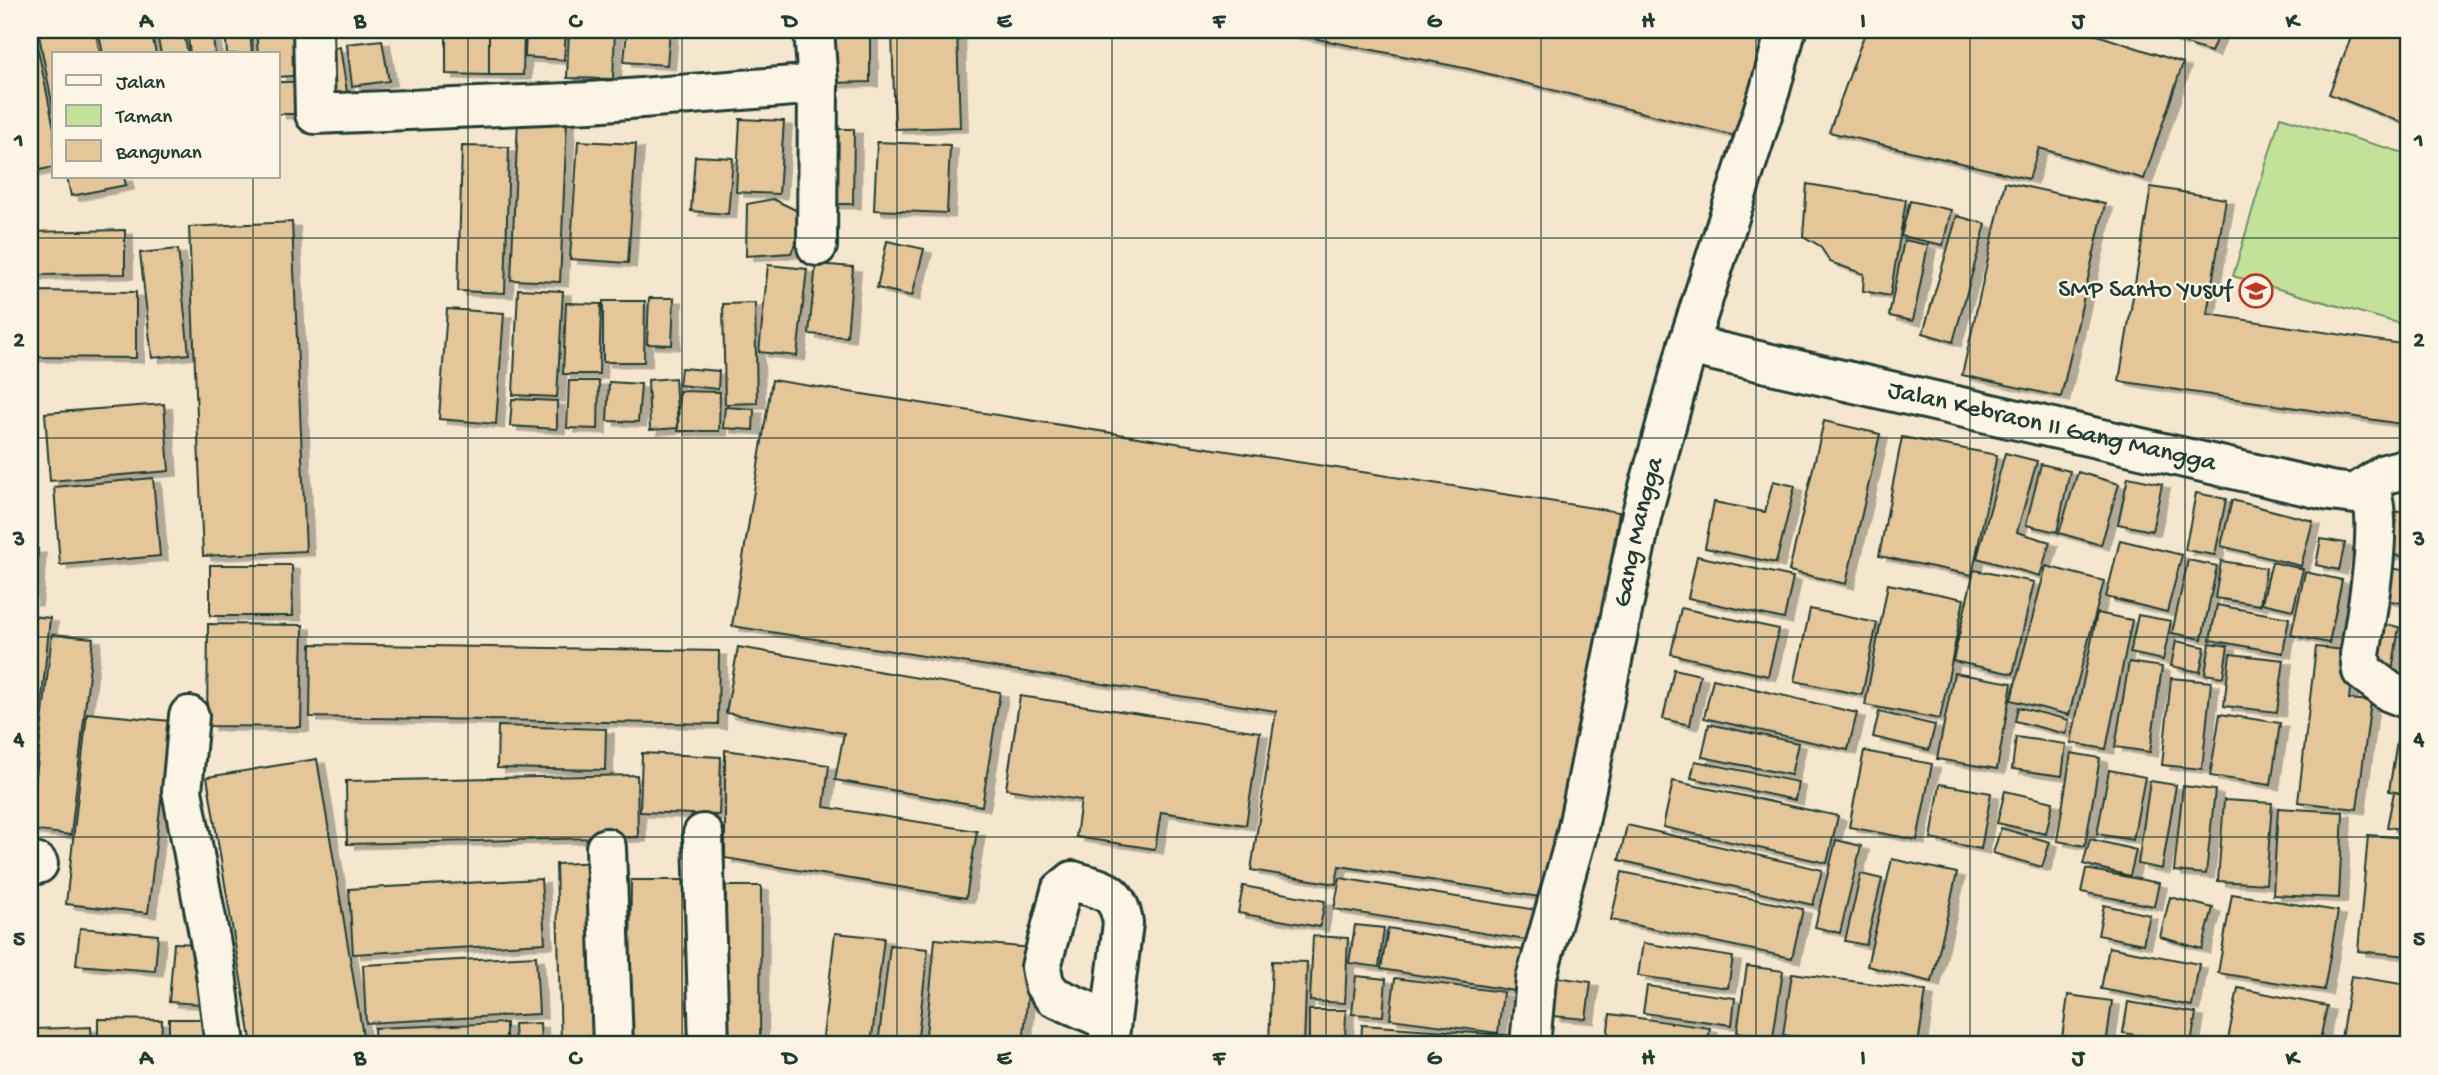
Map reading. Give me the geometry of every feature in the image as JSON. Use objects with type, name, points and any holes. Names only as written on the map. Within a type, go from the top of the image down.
[{"type":"street","points":[[313,30],[315,114],[591,102],[817,84]]},
{"type":"street","points":[[814,30],[817,84],[817,246]]},
{"type":"street","name":"Gang Mangga","points":[[1530,1045],[1535,979],[1576,837],[1643,513],[1688,345],[1770,90],[1786,30]]},
{"type":"street","name":"Jalan Kebraon II Gang Mangga","points":[[1688,345],[2330,491],[2355,494],[2385,474],[2408,468]]},
{"type":"street","points":[[2369,487],[2375,498],[2375,514],[2360,655],[2362,671],[2390,692],[2408,699]]},
{"type":"street","points":[[189,716],[182,791],[215,966],[225,1045]]},
{"type":"street","points":[[703,834],[709,1045]]},
{"type":"street","points":[[606,848],[613,1045]]},
{"type":"green space","points":[[2280,117],[2408,154],[2408,326],[2233,276]]},
{"type":"building","points":[[30,30],[34,30],[52,118],[52,167],[30,172]]},
{"type":"building","points":[[38,30],[95,30],[100,52],[52,52],[52,103]]},
{"type":"building","points":[[98,30],[151,30],[156,52],[103,52]]},
{"type":"building","points":[[156,30],[183,30],[188,52],[161,52]]},
{"type":"building","points":[[187,30],[212,30],[215,52],[190,52]]},
{"type":"building","points":[[225,30],[250,30],[252,52],[227,52]]},
{"type":"building","points":[[256,30],[301,30],[304,75],[280,77],[280,52],[258,52]]},
{"type":"building","points":[[446,30],[489,30],[489,75],[446,74]]},
{"type":"building","points":[[489,30],[524,30],[523,75],[489,75]]},
{"type":"building","points":[[526,30],[566,30],[564,60],[525,57]]},
{"type":"building","points":[[569,30],[615,30],[613,79],[567,78]]},
{"type":"building","points":[[627,30],[670,30],[667,65],[624,62]]},
{"type":"building","points":[[830,30],[870,30],[870,82],[831,83]]},
{"type":"building","points":[[892,30],[957,30],[960,127],[895,129]]},
{"type":"building","points":[[1272,30],[1779,30],[1751,140],[1469,69]]},
{"type":"building","points":[[1866,30],[2082,30],[2183,63],[2144,179],[2039,148],[2029,179],[1829,132]]},
{"type":"building","points":[[2152,30],[2185,30],[2179,42]]},
{"type":"building","points":[[2192,30],[2220,30],[2211,52],[2186,44]]},
{"type":"building","points":[[2354,30],[2396,30],[2408,34],[2408,125],[2329,94]]},
{"type":"building","points":[[382,40],[389,81],[352,86],[347,44]]},
{"type":"building","points":[[340,47],[347,92],[323,96],[316,50]]},
{"type":"building","points":[[280,82],[305,82],[305,114],[280,114]]},
{"type":"building","points":[[518,119],[567,121],[560,282],[511,280]]},
{"type":"building","points":[[740,119],[784,121],[779,194],[736,192]]},
{"type":"building","points":[[826,129],[854,129],[853,204],[825,204]]},
{"type":"building","points":[[578,141],[636,144],[628,263],[570,259]]},
{"type":"building","points":[[877,142],[950,145],[947,213],[874,210]]},
{"type":"building","points":[[462,146],[509,147],[505,293],[458,291]]},
{"type":"building","points":[[695,156],[733,158],[728,214],[691,211]]},
{"type":"building","points":[[67,178],[124,178],[126,185],[71,196]]},
{"type":"building","points":[[2005,182],[2105,204],[2061,397],[1962,375]]},
{"type":"building","points":[[1807,184],[1906,200],[1890,296],[1863,291],[1864,274],[1830,262],[1820,246],[1803,236]]},
{"type":"building","points":[[2151,187],[2226,199],[2207,314],[2408,345],[2408,425],[2119,381]]},
{"type":"building","points":[[773,199],[808,216],[791,253],[746,256],[747,204]]},
{"type":"building","points":[[1910,201],[1951,210],[1943,245],[1901,236]]},
{"type":"building","points":[[1957,216],[1986,224],[1953,342],[1923,333]]},
{"type":"building","points":[[292,222],[306,551],[203,556],[189,227]]},
{"type":"building","points":[[125,230],[125,274],[30,275],[30,232]]},
{"type":"building","points":[[1904,240],[1928,245],[1913,321],[1889,316]]},
{"type":"building","points":[[887,241],[924,249],[912,296],[877,288]]},
{"type":"building","points":[[178,249],[189,354],[152,358],[140,253]]},
{"type":"building","points":[[816,264],[853,267],[847,337],[809,334]]},
{"type":"building","points":[[768,265],[807,269],[797,356],[759,352]]},
{"type":"building","points":[[518,289],[563,291],[557,397],[513,395]]},
{"type":"building","points":[[30,291],[136,292],[136,358],[30,357]]},
{"type":"building","points":[[649,298],[674,298],[672,345],[647,344]]},
{"type":"building","points":[[603,301],[645,301],[644,362],[603,362]]},
{"type":"building","points":[[566,303],[601,304],[599,374],[563,374]]},
{"type":"building","points":[[755,303],[757,403],[725,404],[723,304]]},
{"type":"building","points":[[447,309],[504,313],[496,424],[439,419]]},
{"type":"building","points":[[681,368],[719,371],[718,389],[679,385]]},
{"type":"building","points":[[675,378],[678,428],[650,430],[648,380]]},
{"type":"building","points":[[772,380],[1619,512],[1582,745],[1553,899],[1339,866],[1336,884],[1251,870],[1276,711],[732,626]]},
{"type":"building","points":[[569,381],[599,381],[598,429],[567,428]]},
{"type":"building","points":[[609,382],[641,384],[638,422],[607,421]]},
{"type":"building","points":[[679,391],[720,392],[719,431],[678,431]]},
{"type":"building","points":[[512,399],[557,401],[557,429],[510,426]]},
{"type":"building","points":[[164,404],[169,471],[50,481],[45,413]]},
{"type":"building","points":[[725,407],[754,409],[753,430],[723,428]]},
{"type":"building","points":[[1824,421],[1880,434],[1846,584],[1789,571]]},
{"type":"building","points":[[1902,437],[1997,455],[1972,575],[1879,556]]},
{"type":"building","points":[[2005,453],[2037,461],[2017,532],[2050,542],[2040,576],[1977,558]]},
{"type":"building","points":[[2041,464],[2070,471],[2057,532],[2026,525]]},
{"type":"building","points":[[2078,472],[2119,484],[2101,545],[2059,533]]},
{"type":"building","points":[[2128,477],[2162,484],[2152,531],[2118,524]]},
{"type":"building","points":[[153,478],[160,556],[60,565],[54,487]]},
{"type":"building","points":[[1773,481],[1795,486],[1776,563],[1705,548],[1714,502],[1765,512]]},
{"type":"building","points":[[2196,493],[2226,499],[2215,555],[2185,550]]},
{"type":"building","points":[[2232,500],[2313,521],[2301,566],[2221,546]]},
{"type":"building","points":[[2391,511],[2408,513],[2408,557],[2386,554]]},
{"type":"building","points":[[2321,539],[2345,543],[2339,570],[2316,565]]},
{"type":"building","points":[[2120,540],[2182,555],[2167,612],[2106,597]]},
{"type":"building","points":[[30,549],[38,549],[34,601],[30,601]]},
{"type":"building","points":[[1697,556],[1793,577],[1784,619],[1688,598]]},
{"type":"building","points":[[2188,560],[2217,566],[2202,639],[2172,633]]},
{"type":"building","points":[[2221,561],[2266,568],[2260,605],[2215,598]]},
{"type":"building","points":[[2272,562],[2303,569],[2293,610],[2262,603]]},
{"type":"building","points":[[210,565],[292,565],[293,616],[210,616]]},
{"type":"building","points":[[2046,566],[2104,581],[2069,715],[2011,700]]},
{"type":"building","points":[[2380,566],[2408,571],[2408,604],[2374,598]]},
{"type":"building","points":[[1974,570],[2034,582],[2013,674],[1953,661]]},
{"type":"building","points":[[2305,572],[2342,580],[2329,643],[2291,635]]},
{"type":"building","points":[[1888,584],[1964,599],[1940,719],[1865,705]]},
{"type":"building","points":[[2217,605],[2289,618],[2283,653],[2210,640]]},
{"type":"building","points":[[1681,608],[1779,629],[1768,676],[1671,654]]},
{"type":"building","points":[[1810,609],[1877,623],[1862,695],[1795,681]]},
{"type":"building","points":[[2097,613],[2132,620],[2106,749],[2071,743]]},
{"type":"building","points":[[2138,615],[2171,621],[2163,660],[2130,653]]},
{"type":"building","points":[[30,616],[50,618],[30,818]]},
{"type":"building","points":[[208,624],[303,625],[301,727],[207,726]]},
{"type":"building","points":[[2377,624],[2399,627],[2392,672],[2370,669]]},
{"type":"building","points":[[52,634],[93,638],[71,835],[30,830]]},
{"type":"building","points":[[2408,638],[2408,684],[2402,683]]},
{"type":"building","points":[[2176,641],[2205,647],[2200,672],[2171,666]]},
{"type":"building","points":[[2210,643],[2228,646],[2223,677],[2205,674]]},
{"type":"building","points":[[311,644],[719,651],[718,724],[310,717]]},
{"type":"building","points":[[738,647],[1000,692],[982,806],[835,780],[844,733],[726,713]]},
{"type":"building","points":[[2316,647],[2354,651],[2349,699],[2371,701],[2357,809],[2298,802]]},
{"type":"building","points":[[2230,654],[2284,660],[2277,712],[2224,706]]},
{"type":"building","points":[[2129,662],[2162,667],[2150,752],[2115,747]]},
{"type":"building","points":[[1674,669],[1700,675],[1690,725],[1663,719]]},
{"type":"building","points":[[1954,673],[2012,683],[1997,769],[1937,759]]},
{"type":"building","points":[[2171,678],[2211,682],[2202,769],[2162,765]]},
{"type":"building","points":[[1713,679],[1857,713],[1848,750],[1704,718]]},
{"type":"building","points":[[1020,696],[1260,732],[1246,825],[1161,812],[1155,849],[1076,837],[1081,800],[1006,789]]},
{"type":"building","points":[[2018,707],[2069,720],[2066,734],[2015,721]]},
{"type":"building","points":[[1879,712],[1935,725],[1929,750],[1873,737]]},
{"type":"building","points":[[87,713],[170,721],[148,913],[66,904]]},
{"type":"building","points":[[2220,714],[2280,723],[2271,785],[2210,776]]},
{"type":"building","points":[[1709,724],[1798,743],[1791,775],[1702,757]]},
{"type":"building","points":[[498,726],[606,729],[605,770],[497,768]]},
{"type":"building","points":[[2399,729],[2408,730],[2408,794],[2389,791]]},
{"type":"building","points":[[2016,737],[2066,744],[2062,776],[2012,769]]},
{"type":"building","points":[[725,750],[829,765],[824,807],[977,831],[966,898],[725,858]]},
{"type":"building","points":[[1864,751],[1932,764],[1917,840],[1849,827]]},
{"type":"building","points":[[642,753],[721,757],[719,815],[640,812]]},
{"type":"building","points":[[2071,753],[2100,758],[2085,846],[2057,841]]},
{"type":"building","points":[[317,759],[363,1036],[310,1045],[252,1045],[207,777]]},
{"type":"building","points":[[1695,761],[1798,782],[1795,800],[1691,778]]},
{"type":"building","points":[[2109,770],[2145,777],[2133,840],[2097,834]]},
{"type":"building","points":[[637,775],[638,837],[347,844],[346,781]]},
{"type":"building","points":[[1673,781],[1838,816],[1827,863],[1663,827]]},
{"type":"building","points":[[2150,781],[2176,785],[2162,869],[2138,864]]},
{"type":"building","points":[[1940,784],[1991,793],[1981,849],[1931,839]]},
{"type":"building","points":[[2183,786],[2215,790],[2206,874],[2174,871]]},
{"type":"building","points":[[2005,791],[2053,802],[2046,834],[1997,823]]},
{"type":"building","points":[[2394,792],[2408,795],[2408,830],[2387,827]]},
{"type":"building","points":[[2224,800],[2272,803],[2266,884],[2218,881]]},
{"type":"building","points":[[2278,808],[2343,812],[2339,898],[2273,895]]},
{"type":"building","points":[[1627,825],[1822,870],[1813,905],[1619,860]]},
{"type":"building","points":[[2001,828],[2050,842],[2042,867],[1993,853]]},
{"type":"building","points":[[2368,835],[2408,838],[2408,956],[2358,951]]},
{"type":"building","points":[[2090,839],[2136,850],[2130,876],[2083,864]]},
{"type":"building","points":[[1836,840],[1861,846],[1840,933],[1815,927]]},
{"type":"building","points":[[1892,859],[1957,873],[1932,982],[1867,966]]},
{"type":"building","points":[[603,862],[608,1045],[561,1045],[556,864]]},
{"type":"building","points":[[2086,869],[2159,883],[2154,906],[2081,892]]},
{"type":"building","points":[[1622,872],[1803,909],[1792,958],[1611,920]]},
{"type":"building","points":[[1861,874],[1882,879],[1866,945],[1845,941]]},
{"type":"building","points":[[1340,878],[1543,911],[1539,942],[1334,909]]},
{"type":"building","points":[[541,879],[545,943],[353,954],[349,889]]},
{"type":"building","points":[[631,880],[690,880],[688,1045],[629,1045]]},
{"type":"building","points":[[726,886],[761,886],[760,1045],[725,1045]]},
{"type":"building","points":[[1243,886],[1325,901],[1320,927],[1238,913]]},
{"type":"building","points":[[2232,894],[2338,911],[2324,990],[2218,973]]},
{"type":"building","points":[[2170,897],[2213,908],[2202,949],[2160,937]]},
{"type":"building","points":[[2104,905],[2150,915],[2143,944],[2098,935]]},
{"type":"building","points":[[1355,925],[1384,928],[1379,967],[1349,963]]},
{"type":"building","points":[[80,928],[158,935],[155,971],[76,965]]},
{"type":"building","points":[[1388,928],[1528,951],[1521,992],[1381,969]]},
{"type":"building","points":[[835,933],[884,938],[871,1045],[822,1045]]},
{"type":"building","points":[[1313,936],[1348,938],[1345,1003],[1310,1001]]},
{"type":"building","points":[[935,939],[1032,948],[1023,1045],[925,1045]]},
{"type":"building","points":[[174,943],[205,944],[200,1004],[169,1002]]},
{"type":"building","points":[[1643,943],[1733,957],[1728,988],[1638,976]]},
{"type":"building","points":[[890,945],[928,949],[917,1045],[878,1045]]},
{"type":"building","points":[[2109,947],[2199,964],[2192,1006],[2101,989]]},
{"type":"building","points":[[536,956],[539,1014],[366,1023],[363,965]]},
{"type":"building","points":[[1272,961],[1307,962],[1304,1045],[1269,1045]]},
{"type":"building","points":[[1747,966],[1783,971],[1773,1037],[1737,1032]]},
{"type":"building","points":[[1792,973],[1926,991],[1918,1045],[1858,1045],[1783,1035]]},
{"type":"building","points":[[1356,976],[1386,979],[1383,1016],[1352,1014]]},
{"type":"building","points":[[2351,976],[2408,985],[2408,1045],[2340,1045]]},
{"type":"building","points":[[1556,977],[1591,982],[1586,1019],[1552,1016]]},
{"type":"building","points":[[1395,978],[1503,992],[1498,1033],[1390,1019]]},
{"type":"building","points":[[1647,986],[1735,998],[1732,1025],[1643,1013]]},
{"type":"building","points":[[2238,988],[2327,1006],[2319,1045],[2227,1045]]},
{"type":"building","points":[[2068,995],[2112,1001],[2106,1045],[2061,1045]]},
{"type":"building","points":[[2128,1002],[2196,1013],[2191,1044],[2123,1033]]},
{"type":"building","points":[[1309,1010],[1346,1010],[1345,1045],[1309,1045]]},
{"type":"building","points":[[1610,1014],[1710,1028],[1707,1045],[1606,1045]]},
{"type":"building","points":[[98,1019],[162,1020],[161,1045],[98,1045]]},
{"type":"building","points":[[169,1019],[219,1019],[219,1045],[169,1045]]},
{"type":"building","points":[[506,1023],[506,1045],[375,1045],[374,1028]]},
{"type":"building","points":[[540,1023],[541,1045],[515,1045],[514,1024]]},
{"type":"building","points":[[1362,1025],[1517,1036],[1516,1045],[1361,1045]]},
{"type":"building","points":[[91,1027],[92,1045],[36,1045],[36,1029]]},
{"type":"building","points":[[2130,1039],[2165,1045],[2129,1045]]},
{"type":"place","name":"SMP Santo Yusuf","points":[[2256,291]]}]
